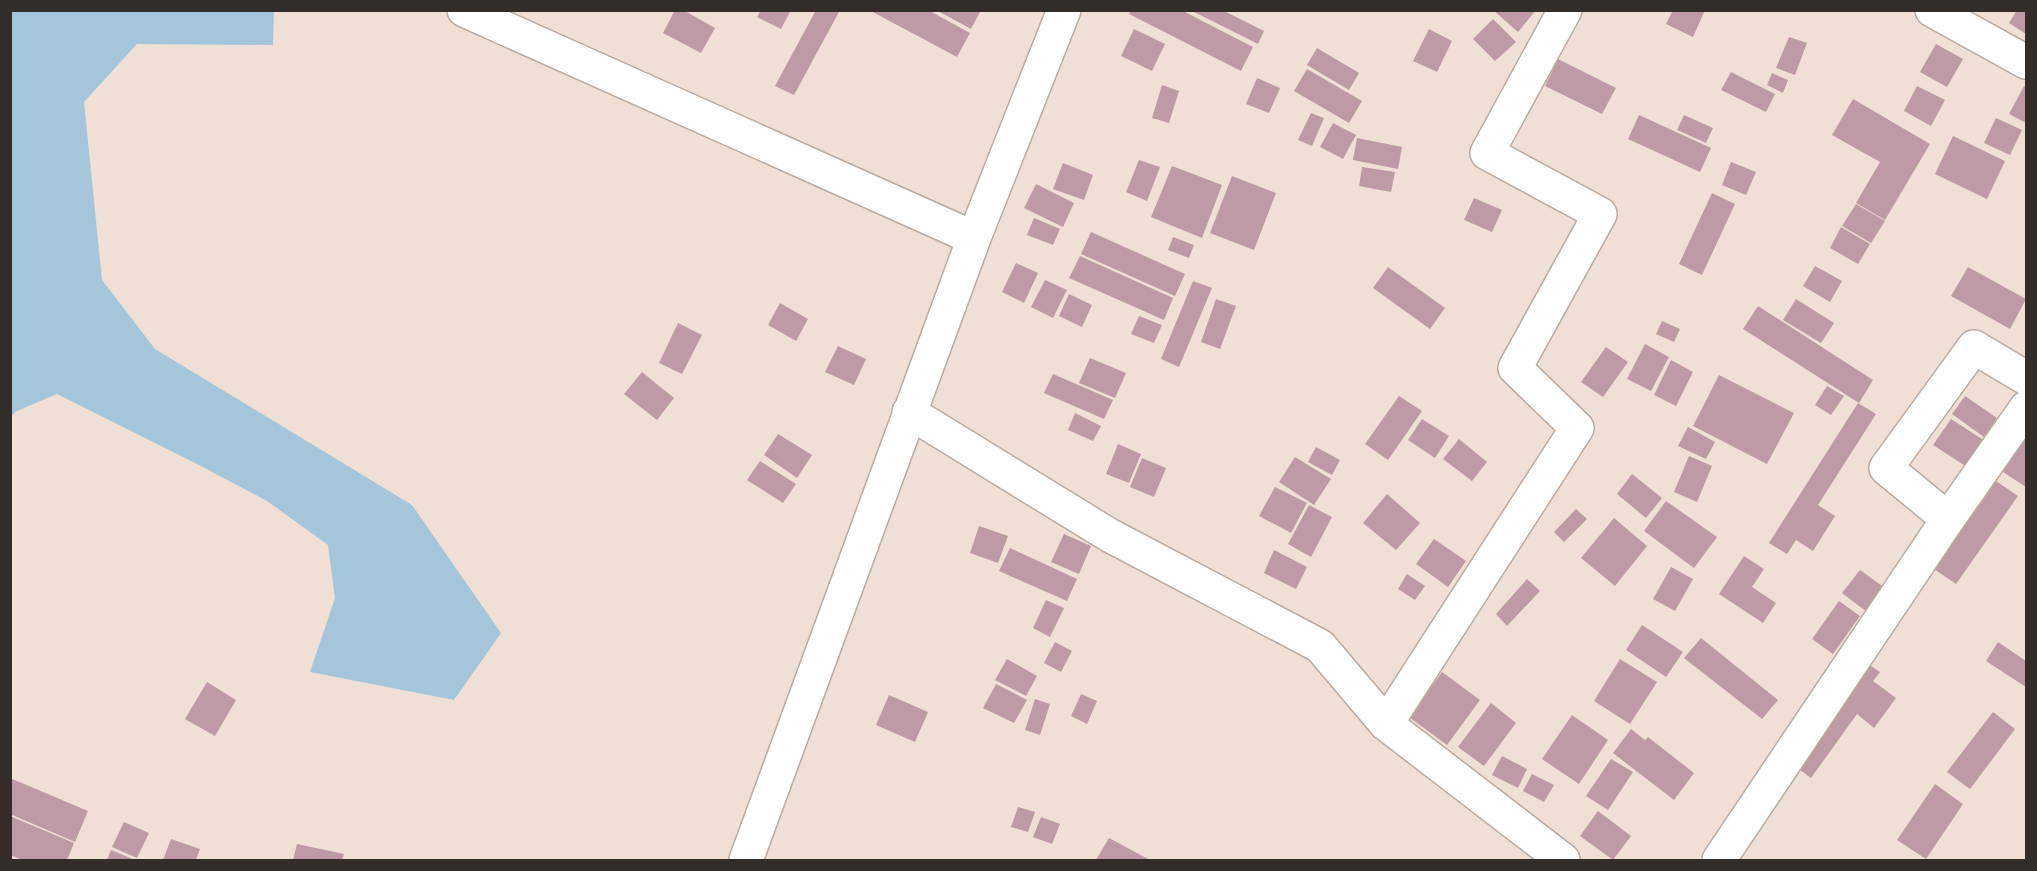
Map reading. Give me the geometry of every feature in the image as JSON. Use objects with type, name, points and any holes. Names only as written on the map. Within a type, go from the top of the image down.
[{"type":"street","points":[[464,10],[974,238]]},
{"type":"street","points":[[746,861],[974,238],[1064,10]]},
{"type":"street","points":[[1386,724],[1577,428],[1515,368],[1600,214],[1487,153],[1565,10]]},
{"type":"street","points":[[1572,10],[1583,15],[1586,10]]},
{"type":"street","points":[[1932,10],[2026,62]]},
{"type":"street","points":[[1948,519],[1886,468],[1974,347],[2026,378]]},
{"type":"street","points":[[1719,861],[1948,519],[2026,408]]},
{"type":"street","points":[[909,412],[1109,535],[1320,646],[1386,724],[1563,861]]},
{"type":"water","points":[[11,10],[274,11],[273,45],[137,44],[84,102],[102,280],[155,349],[412,505],[501,633],[454,700],[310,672],[335,598],[328,545],[267,501],[57,394],[17,411],[11,416]]},
{"type":"building","points":[[675,10],[683,10],[715,28],[701,53],[663,33]]},
{"type":"building","points":[[761,10],[791,10],[781,29],[757,17]]},
{"type":"building","points":[[816,10],[840,10],[794,95],[775,86]]},
{"type":"building","points":[[869,10],[928,10],[970,33],[957,57]]},
{"type":"building","points":[[936,10],[981,10],[971,29]]},
{"type":"building","points":[[1131,10],[1181,10],[1253,47],[1241,71],[1129,14]]},
{"type":"building","points":[[1190,10],[1222,10],[1264,31],[1258,44]]},
{"type":"building","points":[[1493,10],[1536,10],[1518,32]]},
{"type":"building","points":[[1673,10],[1705,10],[1693,37],[1666,24]]},
{"type":"building","points":[[2017,10],[2026,10],[2026,34],[2009,23]]},
{"type":"building","points":[[1493,19],[1516,42],[1495,61],[1473,39]]},
{"type":"building","points":[[1134,29],[1165,44],[1152,71],[1121,56]]},
{"type":"building","points":[[1429,29],[1452,41],[1437,72],[1413,61]]},
{"type":"building","points":[[1789,37],[1807,43],[1795,75],[1776,68]]},
{"type":"building","points":[[1936,44],[1963,59],[1947,87],[1920,72]]},
{"type":"building","points":[[1317,48],[1359,73],[1349,90],[1307,65]]},
{"type":"building","points":[[1558,59],[1616,88],[1602,114],[1545,86]]},
{"type":"building","points":[[1307,69],[1362,101],[1349,123],[1294,91]]},
{"type":"building","points":[[1731,72],[1775,94],[1766,112],[1721,90]]},
{"type":"building","points":[[1772,73],[1788,80],[1783,93],[1767,85]]},
{"type":"building","points":[[1257,78],[1280,88],[1269,113],[1246,104]]},
{"type":"building","points":[[1162,85],[1179,91],[1169,123],[1152,118]]},
{"type":"building","points":[[1917,86],[1945,100],[1931,126],[1904,111]]},
{"type":"building","points":[[2024,86],[2026,87],[2026,123],[2009,114]]},
{"type":"building","points":[[1853,99],[1930,144],[1885,220],[1856,203],[1880,162],[1832,135]]},
{"type":"building","points":[[1311,113],[1324,118],[1312,146],[1298,140]]},
{"type":"building","points":[[1639,115],[1711,148],[1700,172],[1628,139]]},
{"type":"building","points":[[1684,115],[1713,128],[1706,143],[1677,130]]},
{"type":"building","points":[[1996,118],[2022,130],[2010,155],[1984,143]]},
{"type":"building","points":[[1333,123],[1356,135],[1343,159],[1320,147]]},
{"type":"building","points":[[1953,136],[2005,161],[1987,199],[1935,174]]},
{"type":"building","points":[[1357,138],[1402,147],[1398,169],[1353,160]]},
{"type":"building","points":[[1139,160],[1160,167],[1147,201],[1126,192]]},
{"type":"building","points":[[1731,162],[1756,172],[1746,195],[1722,185]]},
{"type":"building","points":[[1063,163],[1093,175],[1084,200],[1053,189]]},
{"type":"building","points":[[1172,166],[1222,185],[1202,238],[1151,217]]},
{"type":"building","points":[[1362,167],[1395,172],[1391,192],[1359,186]]},
{"type":"building","points":[[1232,176],[1276,193],[1254,250],[1210,233]]},
{"type":"building","points":[[1036,184],[1074,203],[1063,227],[1024,208]]},
{"type":"building","points":[[1712,193],[1735,204],[1702,275],[1679,264]]},
{"type":"building","points":[[1474,198],[1502,210],[1492,232],[1464,220]]},
{"type":"building","points":[[1856,204],[1885,221],[1871,243],[1842,226]]},
{"type":"building","points":[[1034,218],[1060,229],[1053,245],[1027,235]]},
{"type":"building","points":[[1841,227],[1870,244],[1858,264],[1830,248]]},
{"type":"building","points":[[1091,232],[1185,274],[1175,296],[1081,254]]},
{"type":"building","points":[[1173,237],[1194,245],[1189,258],[1168,250]]},
{"type":"building","points":[[1080,256],[1173,298],[1164,320],[1069,278]]},
{"type":"building","points":[[1016,263],[1038,273],[1024,303],[1002,292]]},
{"type":"building","points":[[1815,266],[1842,281],[1830,302],[1803,286]]},
{"type":"building","points":[[1388,267],[1445,308],[1430,329],[1373,288]]},
{"type":"building","points":[[1968,267],[2026,299],[2010,329],[1951,296]]},
{"type":"building","points":[[1045,280],[1067,290],[1053,318],[1031,307]]},
{"type":"building","points":[[1193,281],[1212,288],[1179,367],[1161,359]]},
{"type":"building","points":[[1069,294],[1092,305],[1082,327],[1059,316]]},
{"type":"building","points":[[1216,299],[1236,306],[1220,349],[1201,342]]},
{"type":"building","points":[[1796,299],[1834,323],[1821,343],[1783,320]]},
{"type":"building","points":[[780,303],[808,319],[796,341],[768,325]]},
{"type":"building","points":[[1758,306],[1873,380],[1859,403],[1743,329]]},
{"type":"building","points":[[1139,316],[1162,325],[1154,343],[1131,334]]},
{"type":"building","points":[[1662,321],[1680,329],[1674,342],[1656,334]]},
{"type":"building","points":[[678,323],[702,335],[682,374],[659,363]]},
{"type":"building","points":[[1645,344],[1669,357],[1651,391],[1627,379]]},
{"type":"building","points":[[838,346],[866,359],[854,385],[825,372]]},
{"type":"building","points":[[1606,347],[1628,362],[1603,397],[1581,382]]},
{"type":"building","points":[[1090,358],[1126,373],[1115,398],[1079,383]]},
{"type":"building","points":[[1671,360],[1693,372],[1676,406],[1654,395]]},
{"type":"building","points":[[642,372],[674,398],[657,420],[624,394]]},
{"type":"building","points":[[1053,374],[1113,400],[1104,419],[1044,393]]},
{"type":"building","points":[[1719,375],[1794,413],[1767,464],[1693,426]]},
{"type":"building","points":[[1827,386],[1844,396],[1831,415],[1815,405]]},
{"type":"building","points":[[1399,396],[1422,411],[1388,460],[1365,444]]},
{"type":"building","points":[[1965,396],[1997,418],[1984,437],[1952,414]]},
{"type":"building","points":[[1858,403],[1876,414],[1818,505],[1835,516],[1813,551],[1796,540],[1787,554],[1769,543]]},
{"type":"building","points":[[1075,413],[1101,426],[1093,441],[1068,430]]},
{"type":"building","points":[[1422,419],[1449,436],[1435,458],[1408,440]]},
{"type":"building","points":[[1951,419],[1985,441],[1967,467],[1933,445]]},
{"type":"building","points":[[1688,427],[1715,442],[1706,459],[1678,446]]},
{"type":"building","points":[[2026,430],[2026,487],[2000,470]]},
{"type":"building","points":[[778,434],[812,455],[797,478],[764,455]]},
{"type":"building","points":[[1459,439],[1487,462],[1472,481],[1443,459]]},
{"type":"building","points":[[1118,444],[1141,454],[1129,483],[1106,474]]},
{"type":"building","points":[[1316,447],[1340,460],[1332,475],[1308,462]]},
{"type":"building","points":[[1689,456],[1712,466],[1697,502],[1674,492]]},
{"type":"building","points":[[1295,457],[1331,479],[1314,505],[1279,482]]},
{"type":"building","points":[[1142,458],[1166,468],[1154,497],[1130,487]]},
{"type":"building","points":[[760,461],[796,484],[783,503],[747,480]]},
{"type":"building","points":[[1632,474],[1662,498],[1646,518],[1617,494]]},
{"type":"building","points":[[1996,481],[2018,496],[1956,584],[1934,569]]},
{"type":"building","points":[[1275,487],[1307,503],[1291,533],[1259,516]]},
{"type":"building","points":[[1387,494],[1420,523],[1396,550],[1363,523]]},
{"type":"building","points":[[1666,501],[1717,537],[1694,568],[1644,531]]},
{"type":"building","points":[[1309,505],[1332,517],[1311,557],[1288,544]]},
{"type":"building","points":[[1576,509],[1587,519],[1564,542],[1554,532]]},
{"type":"building","points":[[1614,518],[1647,546],[1615,586],[1581,558]]},
{"type":"building","points":[[979,526],[1008,536],[998,563],[970,553]]},
{"type":"building","points":[[1064,534],[1091,546],[1079,574],[1051,562]]},
{"type":"building","points":[[1434,539],[1466,561],[1448,587],[1416,564]]},
{"type":"building","points":[[1010,548],[1077,579],[1067,601],[999,571]]},
{"type":"building","points":[[1274,550],[1307,567],[1296,589],[1264,573]]},
{"type":"building","points":[[1744,556],[1764,569],[1752,587],[1776,603],[1763,623],[1719,594]]},
{"type":"building","points":[[1671,567],[1693,579],[1675,611],[1653,599]]},
{"type":"building","points":[[1860,570],[1885,588],[1867,612],[1842,593]]},
{"type":"building","points":[[1407,574],[1425,586],[1415,600],[1398,589]]},
{"type":"building","points":[[1527,579],[1540,591],[1507,626],[1496,614]]},
{"type":"building","points":[[1046,600],[1064,608],[1050,637],[1033,628]]},
{"type":"building","points":[[1839,601],[1860,616],[1833,654],[1812,639]]},
{"type":"building","points":[[1642,625],[1683,652],[1666,677],[1626,650]]},
{"type":"building","points":[[1701,638],[1778,700],[1762,719],[1684,658]]},
{"type":"building","points":[[1055,642],[1072,651],[1061,672],[1044,663]]},
{"type":"building","points":[[1998,642],[2026,661],[2026,687],[1986,661]]},
{"type":"building","points":[[1007,659],[1037,676],[1026,696],[995,680]]},
{"type":"building","points":[[1620,659],[1657,682],[1630,724],[1594,701]]},
{"type":"building","points":[[1861,659],[1880,672],[1873,681],[1896,698],[1874,728],[1857,714],[1811,778],[1788,761]]},
{"type":"building","points":[[1442,672],[1480,700],[1447,745],[1409,717]]},
{"type":"building","points":[[207,682],[236,700],[215,736],[185,719]]},
{"type":"building","points":[[996,684],[1027,700],[1014,723],[983,708]]},
{"type":"building","points":[[1081,694],[1097,701],[1087,724],[1071,716]]},
{"type":"building","points":[[889,695],[928,712],[915,742],[876,725]]},
{"type":"building","points":[[1035,699],[1050,704],[1040,735],[1025,730]]},
{"type":"building","points":[[1491,703],[1516,723],[1484,766],[1458,747]]},
{"type":"building","points":[[1993,712],[2015,729],[1970,789],[1947,772]]},
{"type":"building","points":[[1572,715],[1608,740],[1579,784],[1542,759]]},
{"type":"building","points":[[1631,729],[1645,740],[1648,737],[1694,773],[1674,800],[1613,753]]},
{"type":"building","points":[[1502,756],[1527,769],[1518,788],[1492,775]]},
{"type":"building","points":[[1611,759],[1633,772],[1608,810],[1586,796]]},
{"type":"building","points":[[1532,774],[1554,785],[1544,802],[1523,791]]},
{"type":"building","points":[[10,778],[88,811],[75,842],[10,814]]},
{"type":"building","points":[[1935,784],[1963,804],[1926,859],[1897,840]]},
{"type":"building","points":[[1018,807],[1035,812],[1028,832],[1011,827]]},
{"type":"building","points":[[1598,811],[1631,836],[1613,860],[1580,836]]},
{"type":"building","points":[[10,816],[74,843],[67,860],[23,860],[10,855]]},
{"type":"building","points":[[1041,817],[1060,824],[1052,844],[1033,837]]},
{"type":"building","points":[[124,822],[149,833],[137,858],[112,847]]},
{"type":"building","points":[[1109,838],[1150,860],[1096,860]]},
{"type":"building","points":[[171,839],[200,849],[196,860],[163,860]]},
{"type":"building","points":[[297,844],[344,854],[342,860],[293,860]]},
{"type":"building","points":[[111,850],[135,860],[107,860]]}]
